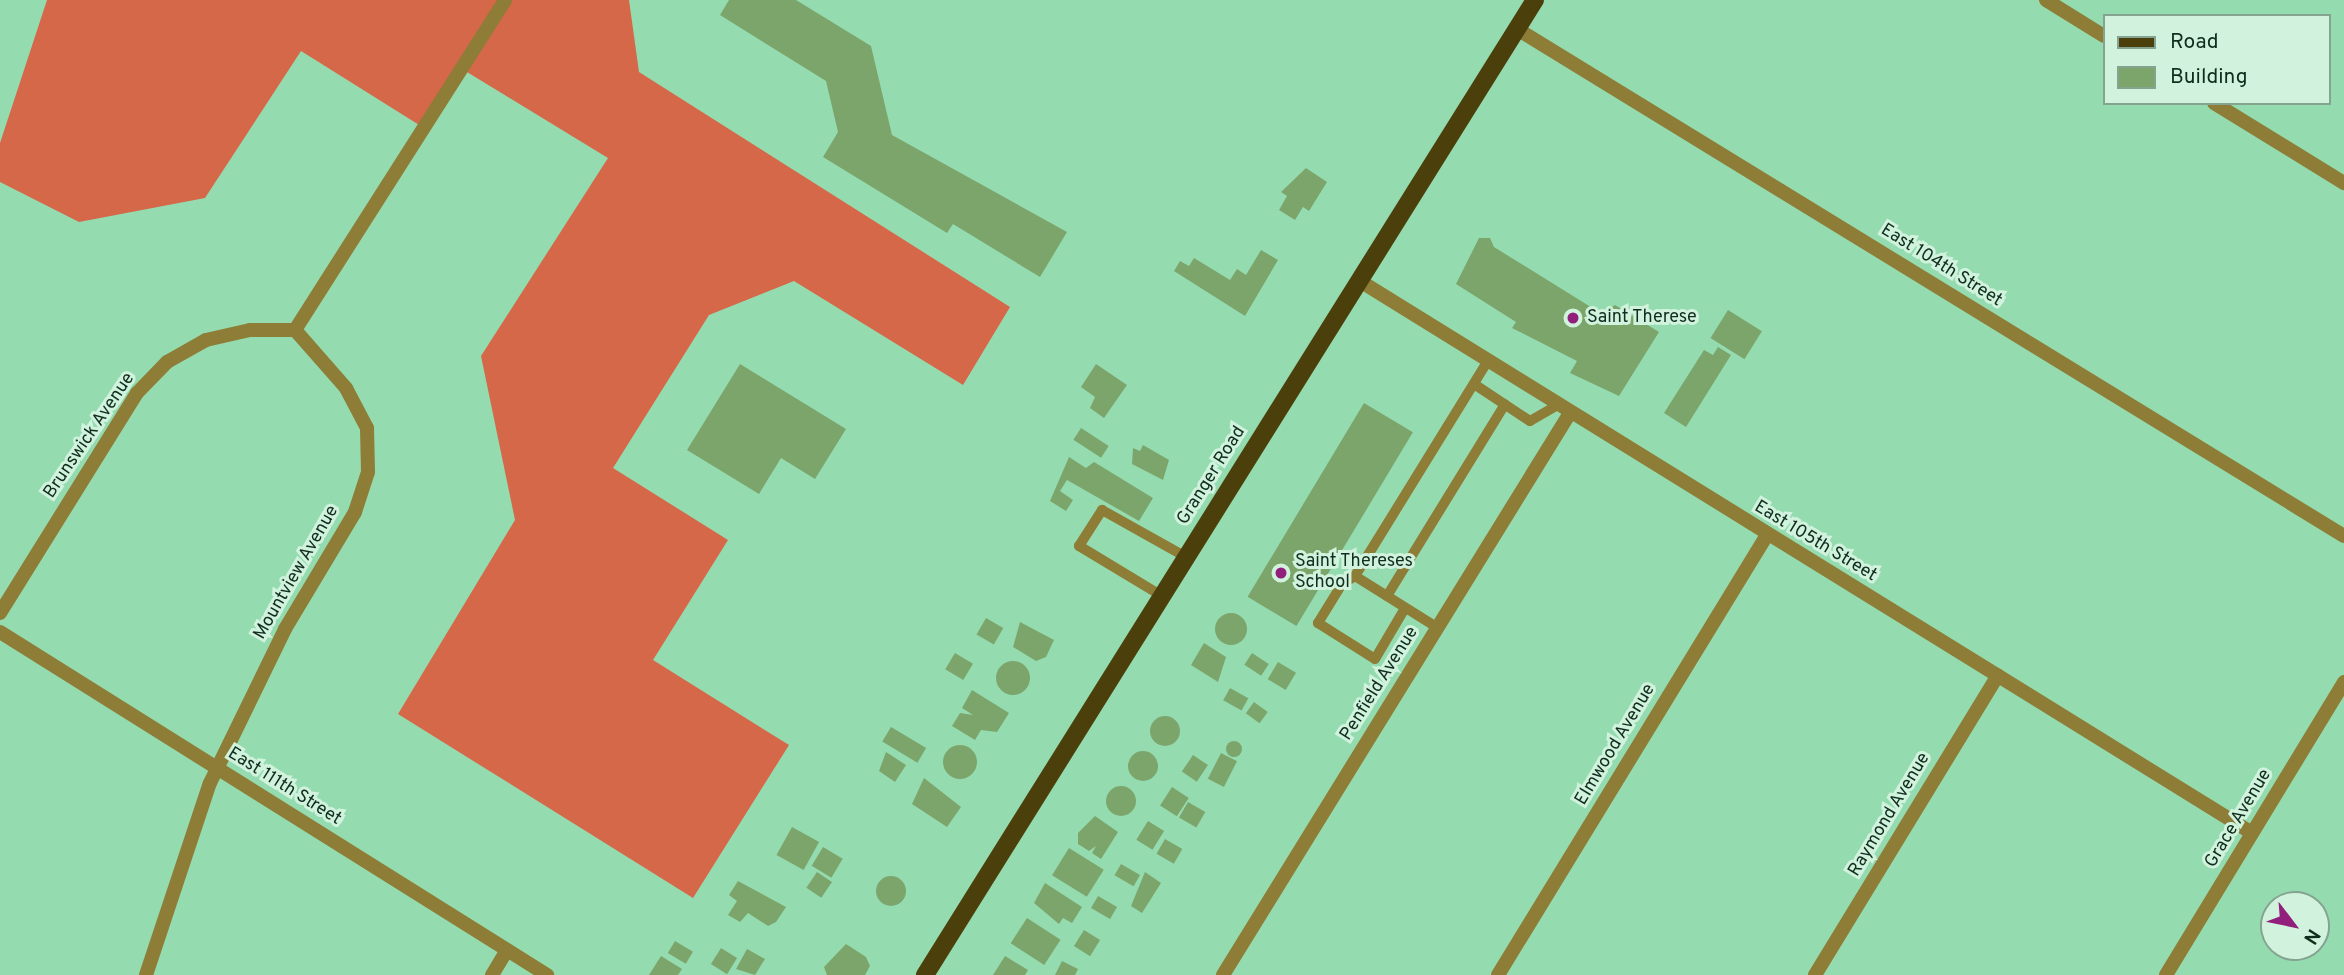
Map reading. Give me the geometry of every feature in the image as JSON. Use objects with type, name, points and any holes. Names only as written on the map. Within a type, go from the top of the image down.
[{"type":"main road","name":"Granger Road","points":[[925,975],[1535,0]]},
{"type":"street","points":[[295,330],[505,0]]},
{"type":"street","points":[[2046,0],[2102,35]]},
{"type":"street","name":"East 104th Street","points":[[1517,29],[2344,536]]},
{"type":"street","points":[[2217,105],[2344,183]]},
{"type":"street","name":"East 105th Street","points":[[1360,281],[2252,834]]},
{"type":"street","name":"Brunswick Avenue","points":[[0,613],[137,393],[167,362],[206,340],[250,330],[295,330]]},
{"type":"street","name":"Mountview Avenue","points":[[145,975],[218,768],[285,629],[355,512],[368,472],[367,428],[346,388],[295,330]]},
{"type":"street","name":"Penfield Avenue","points":[[1223,975],[1438,628],[1564,409]]},
{"type":"street","name":"Elmwood Avenue","points":[[1498,975],[1766,535]]},
{"type":"street","name":"East 111th Street","points":[[0,632],[547,975]]},
{"type":"street","name":"Raymond Avenue","points":[[1815,975],[1998,675]]},
{"type":"street","name":"Grace Avenue","points":[[2166,975],[2344,682]]},
{"type":"street","points":[[492,975],[507,950]]},
{"type":"lane","points":[[1405,608],[1375,659],[1318,623],[1342,584],[1355,576],[1488,361]]},
{"type":"lane","points":[[1474,384],[1530,421],[1564,409]]},
{"type":"lane","points":[[1387,596],[1505,404]]},
{"type":"lane","points":[[1162,596],[1079,546],[1102,510],[1186,557]]},
{"type":"lane","points":[[1355,576],[1438,628]]},
{"type":"shaded area","points":[[47,0],[629,0],[639,72],[1010,307],[963,385],[794,281],[709,315],[613,468],[728,540],[653,660],[789,745],[693,898],[398,714],[515,520],[481,356],[608,158],[462,69],[424,128],[301,51],[205,198],[79,222],[0,182],[0,143]]},
{"type":"building","points":[[729,0],[796,0],[871,46],[892,135],[1067,232],[1040,277],[953,224],[947,233],[823,157],[838,132],[826,81],[720,15]]},
{"type":"building","points":[[1306,168],[1327,182],[1309,211],[1303,207],[1295,220],[1279,210],[1287,196],[1281,192]]},
{"type":"building","name":"Saint Therese","points":[[1479,238],[1490,238],[1494,247],[1602,314],[1615,305],[1659,332],[1619,396],[1570,373],[1577,361],[1512,328],[1516,322],[1456,284]]},
{"type":"building","points":[[1261,250],[1278,260],[1245,316],[1174,271],[1180,261],[1189,266],[1194,258],[1230,280],[1237,269],[1246,275]]},
{"type":"building","points":[[1728,310],[1762,331],[1744,359],[1711,338]]},
{"type":"building","points":[[1718,347],[1731,355],[1686,427],[1664,413],[1704,350],[1713,355]]},
{"type":"building","points":[[740,364],[846,429],[815,479],[781,458],[759,494],[687,450]]},
{"type":"building","points":[[1096,364],[1127,385],[1104,418],[1090,408],[1095,397],[1081,387]]},
{"type":"building","points":[[1364,403],[1413,432],[1296,626],[1248,597]]},
{"type":"building","points":[[1081,428],[1109,446],[1101,458],[1073,440]]},
{"type":"building","points":[[1143,445],[1169,460],[1163,480],[1132,464],[1133,448],[1140,451]]},
{"type":"building","points":[[1069,457],[1086,468],[1094,462],[1153,498],[1139,521],[1067,480],[1060,491],[1073,500],[1066,511],[1050,501]]},
{"type":"building","points":[[1231,613],[1243,617],[1247,629],[1243,641],[1231,645],[1219,641],[1215,629],[1219,617]]},
{"type":"building","points":[[986,618],[1003,628],[994,644],[976,634]]},
{"type":"building","points":[[1020,622],[1054,640],[1046,657],[1036,661],[1013,647]]},
{"type":"building","points":[[1204,643],[1226,657],[1218,682],[1191,665]]},
{"type":"building","points":[[955,653],[973,664],[963,680],[945,669]]},
{"type":"building","points":[[1252,653],[1269,664],[1261,676],[1244,665]]},
{"type":"building","points":[[1013,661],[1025,666],[1030,678],[1025,690],[1013,695],[1001,690],[996,678],[1001,666]]},
{"type":"building","points":[[1278,662],[1296,673],[1286,690],[1268,679]]},
{"type":"building","points":[[1230,688],[1248,698],[1242,710],[1223,700]]},
{"type":"building","points":[[972,690],[1009,713],[997,732],[981,730],[975,740],[952,726],[960,713],[973,715],[962,708]]},
{"type":"building","points":[[1254,702],[1268,712],[1260,723],[1246,713]]},
{"type":"building","points":[[1165,716],[1176,720],[1180,731],[1176,742],[1165,746],[1154,742],[1150,731],[1154,720]]},
{"type":"building","points":[[891,727],[926,748],[917,763],[882,742]]},
{"type":"building","points":[[1231,741],[1237,741],[1242,749],[1240,755],[1231,757],[1226,752],[1226,746]]},
{"type":"building","points":[[960,745],[972,750],[977,762],[972,774],[960,779],[948,774],[943,762],[948,750]]},
{"type":"building","points":[[1143,751],[1154,755],[1158,766],[1154,777],[1143,781],[1132,777],[1128,766],[1132,755]]},
{"type":"building","points":[[886,752],[906,765],[895,782],[879,771]]},
{"type":"building","points":[[1221,753],[1237,761],[1224,787],[1208,779]]},
{"type":"building","points":[[1193,755],[1208,765],[1197,782],[1182,772]]},
{"type":"building","points":[[924,778],[961,807],[947,827],[912,804]]},
{"type":"building","points":[[1121,786],[1132,790],[1136,801],[1132,812],[1121,816],[1110,812],[1106,801],[1110,790]]},
{"type":"building","points":[[1172,787],[1189,798],[1177,816],[1160,805]]},
{"type":"building","points":[[1188,802],[1205,812],[1196,828],[1179,818]]},
{"type":"building","points":[[1095,816],[1118,832],[1101,859],[1092,853],[1096,846],[1089,851],[1078,844],[1078,833]]},
{"type":"building","points":[[1148,821],[1164,831],[1152,850],[1136,840]]},
{"type":"building","points":[[792,827],[819,842],[804,870],[776,855]]},
{"type":"building","points":[[1165,839],[1182,849],[1174,864],[1156,854]]},
{"type":"building","points":[[823,847],[843,859],[831,878],[812,866]]},
{"type":"building","points":[[1069,848],[1104,870],[1087,897],[1052,875]]},
{"type":"building","points":[[1121,864],[1140,875],[1134,886],[1114,875]]},
{"type":"building","points":[[817,872],[832,882],[821,898],[806,888]]},
{"type":"building","points":[[1145,872],[1161,883],[1142,913],[1131,906]]},
{"type":"building","points":[[891,876],[902,880],[906,891],[902,902],[891,906],[880,902],[876,891],[880,880]]},
{"type":"building","points":[[738,881],[786,907],[776,922],[768,926],[748,913],[740,922],[728,915],[737,901],[729,895]]},
{"type":"building","points":[[1045,883],[1082,907],[1072,923],[1063,918],[1059,924],[1034,903]]},
{"type":"building","points":[[1098,896],[1117,907],[1110,919],[1091,908]]},
{"type":"building","points":[[1027,918],[1061,940],[1044,965],[1011,943]]},
{"type":"building","points":[[1084,930],[1100,940],[1090,956],[1074,946]]},
{"type":"building","points":[[675,941],[693,952],[686,964],[668,953]]},
{"type":"building","points":[[846,944],[866,957],[870,966],[865,975],[827,975],[824,967]]},
{"type":"building","points":[[721,948],[737,958],[727,974],[711,964]]},
{"type":"building","points":[[747,949],[765,959],[755,975],[736,969]]},
{"type":"building","points":[[661,956],[682,969],[678,975],[649,975]]},
{"type":"building","points":[[1005,956],[1028,970],[1025,975],[993,975]]},
{"type":"building","points":[[1062,961],[1078,969],[1075,975],[1055,975]]},
{"type":"place","name":"Saint Therese","points":[[1573,318]]},
{"type":"place","name":"Saint Thereses School","points":[[1281,573]]}]
